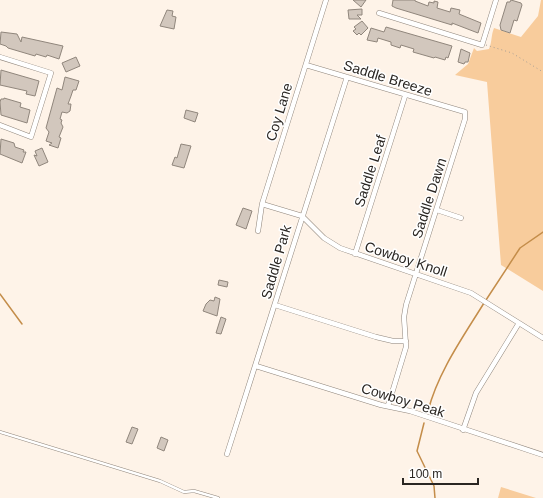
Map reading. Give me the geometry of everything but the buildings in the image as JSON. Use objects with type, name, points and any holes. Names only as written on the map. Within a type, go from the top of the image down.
[{"type":"street","name":"Coy Lane","points":[[258,231],[262,204],[326,0]]},
{"type":"street","points":[[379,13],[482,44],[496,0]]},
{"type":"street","points":[[0,57],[51,73],[31,137],[0,125]]},
{"type":"street","name":"Saddle Breeze","points":[[306,65],[406,96],[465,112]]},
{"type":"street","name":"Saddle Park","points":[[227,454],[347,77]]},
{"type":"street","name":"Saddle Leaf","points":[[355,254],[406,96]]},
{"type":"street","name":"Saddle Dawn","points":[[388,406],[405,352],[406,341],[404,311],[465,119],[465,112]]},
{"type":"street","name":"Cowboy Knoll","points":[[262,204],[302,216],[324,238],[340,248],[471,293],[543,338]]},
{"type":"street","points":[[437,210],[461,218]]},
{"type":"street","points":[[275,305],[376,337],[392,341],[406,341]]},
{"type":"street","points":[[463,430],[476,393],[519,323]]},
{"type":"street","name":"Cowboy Peak","points":[[256,366],[388,406],[410,411],[543,456]]},
{"type":"lane","points":[[0,432],[160,481],[184,492],[194,491],[218,498]]},
{"type":"path","points":[[482,44],[512,53],[543,72]]},
{"type":"shaded area","points":[[541,0],[543,0],[543,291],[501,265],[487,82],[455,75],[468,64],[474,48],[477,51],[489,49],[494,28],[521,37],[538,16]]},
{"type":"shaded area","points":[[501,487],[536,498],[498,498]]},
{"type":"waterway","points":[[486,300],[520,248],[543,232]]},
{"type":"waterway","points":[[0,294],[22,324]]},
{"type":"waterway","points":[[428,411],[438,382],[484,303]]},
{"type":"waterway","points":[[424,423],[417,451],[434,486],[435,498]]}]
